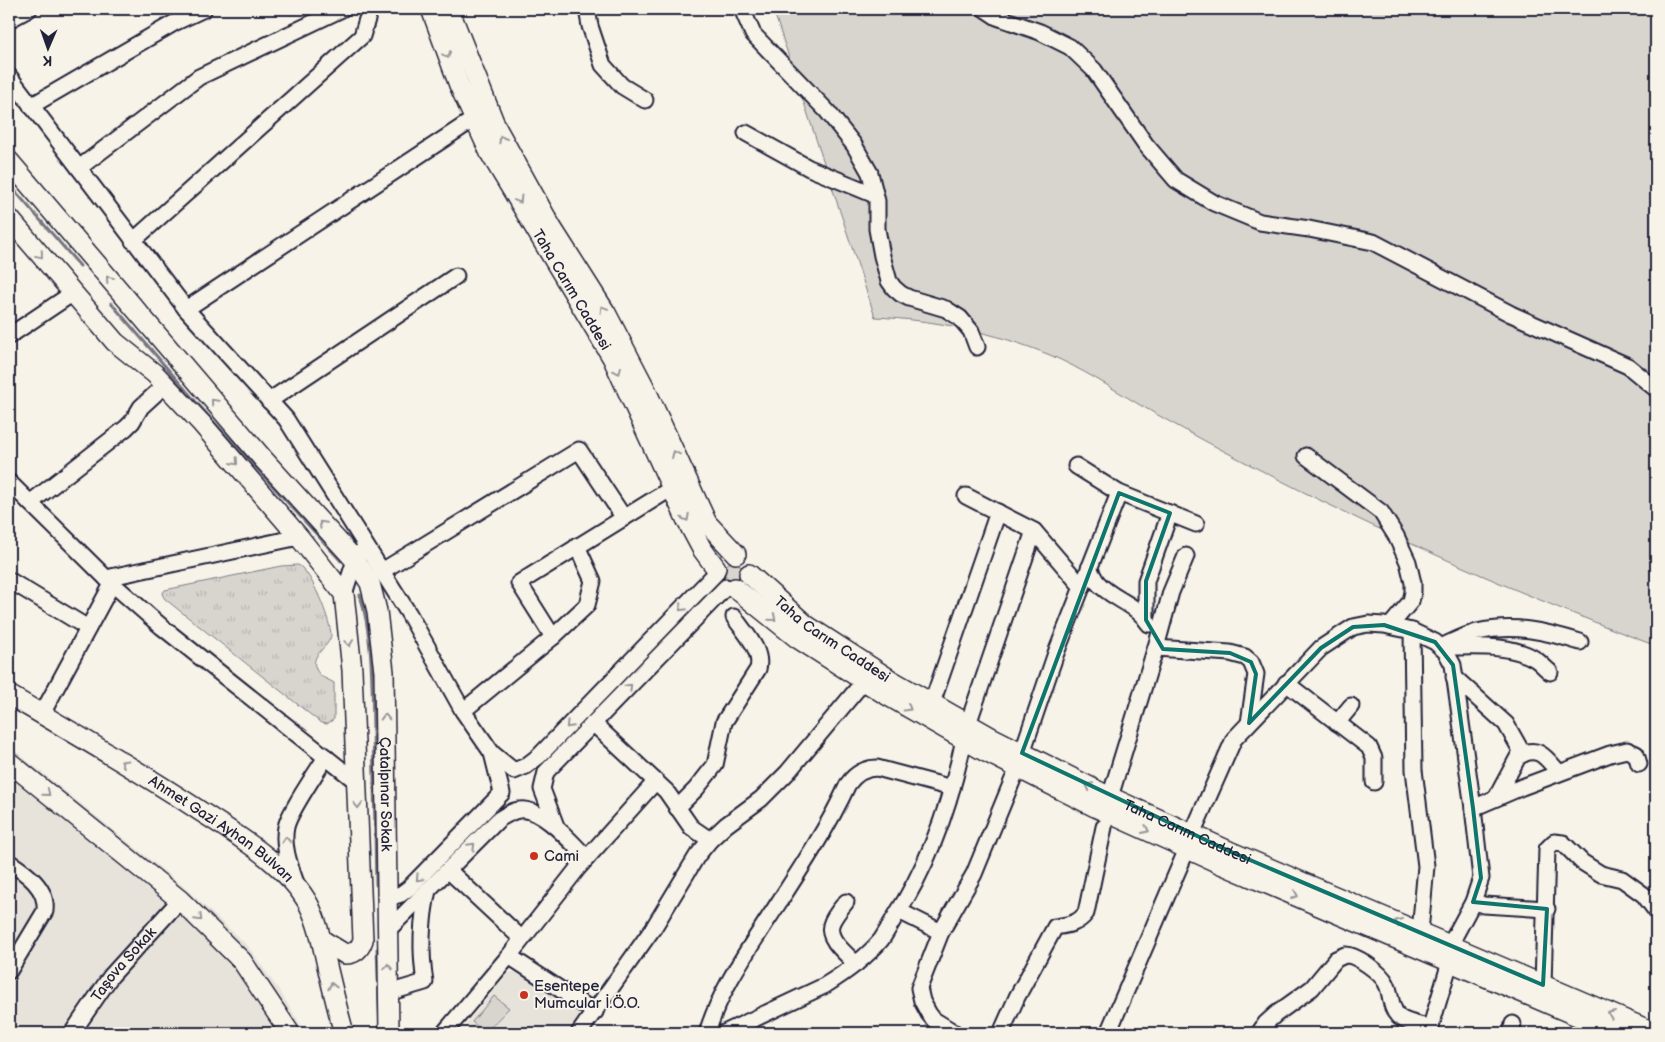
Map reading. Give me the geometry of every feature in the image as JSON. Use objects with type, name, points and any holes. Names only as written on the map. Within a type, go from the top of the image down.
[{"type":"main road","name":"Taha Carım Caddesi","points":[[431,9],[445,50],[490,152],[612,357],[702,549],[723,579],[797,638],[864,681],[966,732],[1094,806],[1189,841],[1420,932],[1450,954],[1544,986],[1656,1033]]},
{"type":"main road","name":"Taha Carım Caddesi","points":[[450,9],[496,127],[552,228],[606,313],[645,388],[707,523],[736,554]]},
{"type":"main road","name":"Çatalpınar Sokak","points":[[9,161],[264,460],[355,560],[366,575],[373,592],[382,650],[389,1033]]},
{"type":"main road","points":[[9,218],[115,342],[155,374],[202,424],[300,537],[344,594]]},
{"type":"main road","points":[[736,554],[745,560],[750,569],[749,574],[744,583],[723,579],[718,563],[726,556],[736,554]]},
{"type":"main road","name":"Taha Carım Caddesi","points":[[749,574],[806,625],[932,704],[966,732],[1022,753],[1110,797],[1189,841],[1450,954],[1617,1033]]},
{"type":"main road","name":"Çatalpınar Sokak","points":[[322,940],[345,954],[354,953],[364,940],[352,670],[344,594]]},
{"type":"main road","name":"Ahmet Gazi Ayhan Bulvarı","points":[[9,694],[153,780],[230,831],[272,862],[298,887],[309,905],[322,940],[344,1033]]},
{"type":"main road","points":[[9,762],[180,900],[242,961],[290,1033]]},
{"type":"street","points":[[9,20],[29,9]]},
{"type":"street","points":[[31,106],[174,22],[204,9]]},
{"type":"street","points":[[79,168],[199,77],[342,9]]},
{"type":"street","points":[[133,240],[362,36],[370,9]]},
{"type":"street","points":[[587,9],[590,26],[603,66],[622,86],[645,100]]},
{"type":"street","points":[[742,9],[753,34],[827,111],[854,145],[870,173],[877,201],[877,230],[889,281],[901,294],[946,309],[960,318],[971,331],[977,347]]},
{"type":"street","points":[[985,9],[998,17],[1040,32],[1070,47],[1094,70],[1146,145],[1176,180],[1214,203],[1260,222],[1309,229],[1373,242],[1511,314],[1628,366],[1656,389]]},
{"type":"street","points":[[9,76],[186,309],[286,420],[382,571],[431,652],[463,711],[492,753],[514,771]]},
{"type":"street","points":[[186,309],[474,119]]},
{"type":"street","points":[[746,133],[808,168],[875,195]]},
{"type":"street","points":[[269,401],[456,276]]},
{"type":"street","points":[[9,336],[73,293]]},
{"type":"street","points":[[30,502],[126,428],[141,407],[165,385]]},
{"type":"street","points":[[382,571],[579,450],[624,518]]},
{"type":"street","points":[[1306,456],[1381,512],[1396,536],[1408,562],[1414,583],[1411,601],[1390,626]]},
{"type":"street","points":[[1076,466],[1119,493],[1196,524]]},
{"type":"street","points":[[9,482],[109,581],[168,632],[358,782]]},
{"type":"street","points":[[552,637],[519,583],[672,488]]},
{"type":"street","points":[[1022,753],[1056,653],[1119,493]]},
{"type":"street","points":[[966,496],[1034,531],[1082,587]]},
{"type":"street","points":[[932,704],[998,512]]},
{"type":"street","points":[[1146,620],[1146,581],[1170,513]]},
{"type":"street","points":[[724,1033],[747,1029],[824,986],[856,964],[881,939],[899,911],[927,856],[952,788],[966,732],[1034,531]]},
{"type":"street","points":[[109,581],[300,537]]},
{"type":"street","points":[[344,594],[355,560],[365,544]]},
{"type":"street","points":[[463,711],[552,637],[587,605],[593,581],[577,546]]},
{"type":"street","points":[[1110,797],[1171,592],[1186,556]]},
{"type":"street","points":[[1090,568],[1097,582],[1108,592],[1129,604],[1146,620],[1157,644]]},
{"type":"street","points":[[388,930],[498,820],[508,813],[533,806],[541,796],[544,778],[551,766],[593,723],[723,579]]},
{"type":"street","points":[[388,898],[401,894],[409,888],[502,793],[504,780],[543,752],[723,579]]},
{"type":"street","points":[[9,580],[88,628]]},
{"type":"street","points":[[42,714],[88,628],[109,581]]},
{"type":"street","points":[[677,808],[696,789],[714,765],[724,722],[760,664],[755,646],[734,617]]},
{"type":"street","points":[[1108,1033],[1234,739],[1321,648],[1353,627],[1368,624],[1412,631],[1435,642],[1446,652],[1453,665],[1481,878],[1450,954],[1430,1031],[1400,1018],[1390,1002],[1385,981],[1357,958],[1349,954],[1342,955],[1336,959],[1312,988],[1276,1014],[1259,1033]]},
{"type":"street","points":[[1441,647],[1476,632],[1513,627],[1546,632],[1580,642]]},
{"type":"street","points":[[1412,631],[1414,770],[1426,866],[1420,932]]},
{"type":"street","points":[[1157,644],[1230,652],[1245,657],[1251,662],[1256,674],[1248,723]]},
{"type":"street","points":[[1441,647],[1479,647],[1517,651],[1535,659],[1550,672]]},
{"type":"street","points":[[1454,677],[1506,724],[1523,754]]},
{"type":"street","points":[[579,1033],[654,927],[710,840],[726,825],[761,799],[788,773],[864,681]]},
{"type":"street","points":[[1286,683],[1364,743],[1372,752],[1374,758],[1374,782]]},
{"type":"street","points":[[1337,723],[1351,706]]},
{"type":"street","points":[[593,723],[656,781],[666,791],[692,827],[710,840]]},
{"type":"street","points":[[1473,808],[1558,773],[1627,750],[1636,754],[1639,764]]},
{"type":"street","points":[[1496,798],[1518,757],[1523,754],[1528,752],[1540,753],[1545,756],[1558,773]]},
{"type":"street","points":[[492,753],[502,793],[508,804],[535,814],[556,826],[587,858]]},
{"type":"street","points":[[298,887],[288,861],[285,841],[286,826],[326,757]]},
{"type":"street","points":[[707,1033],[731,976],[803,864],[852,779],[865,769],[877,768],[952,788]]},
{"type":"street","points":[[514,771],[520,769],[533,772],[541,782],[556,826]]},
{"type":"street","points":[[955,1033],[934,1020],[929,1014],[922,1001],[919,988],[940,932],[974,874],[1013,779]]},
{"type":"street","points":[[444,1033],[509,956],[587,858],[656,781]]},
{"type":"street","points":[[1001,1033],[1017,997],[1055,926],[1078,922],[1086,913],[1104,827]]},
{"type":"street","points":[[1544,986],[1547,849],[1551,844],[1557,841],[1563,843],[1582,862],[1601,874],[1622,879],[1644,894],[1656,911]]},
{"type":"street","points":[[9,862],[34,882],[43,895],[45,906],[44,911],[9,971]]},
{"type":"street","points":[[448,870],[522,939]]},
{"type":"street","points":[[388,993],[425,982],[422,957],[422,927],[428,890]]},
{"type":"street","name":"Taşova Sokak","points":[[72,1033],[111,976],[180,900]]},
{"type":"street","points":[[846,902],[831,923],[831,932],[834,941],[856,964]]},
{"type":"street","points":[[1472,902],[1484,905],[1546,909]]},
{"type":"street","points":[[899,911],[940,932]]},
{"type":"street","points":[[509,956],[594,1012]]},
{"type":"highlighted area","points":[[1119,493],[1170,513],[1146,581],[1146,620],[1163,649],[1230,653],[1251,662],[1256,674],[1249,723],[1321,648],[1353,627],[1384,625],[1435,642],[1453,665],[1481,878],[1473,902],[1547,909],[1543,985],[1229,851],[1022,753]]},
{"type":"shaded area","points":[[9,746],[183,886],[248,946],[306,1033],[9,1033]]},
{"type":"shaded area","name":"Esentepe Mumcular İ.Ö.O.","points":[[509,972],[527,972],[587,1018],[574,1033],[479,1033],[466,1024]]},
{"type":"green space","points":[[773,9],[1656,9],[1656,646],[1508,587],[1411,544],[1315,498],[1220,449],[1062,360],[1008,340],[964,328],[920,321],[875,317]]},
{"type":"green space","points":[[729,562],[737,562],[742,567],[740,578],[729,580],[724,575],[724,567]]},
{"type":"green space","points":[[298,565],[314,585],[324,607],[330,627],[330,639],[316,657],[315,662],[320,675],[334,683],[334,719],[327,724],[321,723],[165,599],[162,594],[165,590],[281,566]]},
{"type":"green space","points":[[494,996],[509,1008],[485,1033],[472,1022]]},
{"type":"waterway","points":[[9,184],[80,266]]},
{"type":"waterway","points":[[111,303],[196,402],[341,561]]},
{"type":"waterway","points":[[360,595],[370,644],[371,661],[376,885]]},
{"type":"waterway","points":[[377,949],[380,1033]]},
{"type":"place","name":"Cami","points":[[534,856]]},
{"type":"place","name":"Esentepe Mumcular İ.Ö.O.","points":[[524,995]]}]
